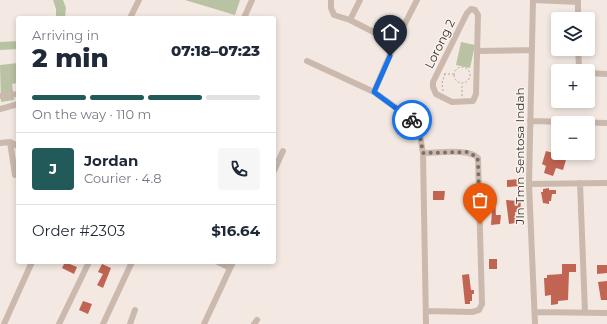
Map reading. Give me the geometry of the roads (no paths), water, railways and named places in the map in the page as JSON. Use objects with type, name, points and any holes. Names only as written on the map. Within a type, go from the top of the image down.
[{"type":"street","points":[[131,16],[139,0]]},
{"type":"street","points":[[245,16],[252,0]]},
{"type":"street","points":[[331,0],[331,8],[334,15],[350,20],[395,43]]},
{"type":"street","points":[[350,20],[360,0]]},
{"type":"street","points":[[374,92],[395,43],[417,0]]},
{"type":"street","points":[[533,0],[578,1],[578,12]]},
{"type":"street","name":"Jln Tmn Sentosa Indah","points":[[533,0],[529,184],[535,324]]},
{"type":"street","name":"Lorong 2","points":[[471,9],[475,10],[478,15],[478,51],[475,98],[473,101],[447,101],[436,94],[433,87],[433,82],[467,13],[471,9]]},
{"type":"street","points":[[478,51],[531,50]]},
{"type":"street","points":[[307,61],[374,92],[412,119],[419,130],[423,153],[427,311],[426,324]]},
{"type":"street","points":[[595,73],[607,74]]},
{"type":"street","points":[[0,96],[16,94]]},
{"type":"street","points":[[0,109],[16,105]]},
{"type":"street","points":[[530,121],[607,123]]},
{"type":"street","points":[[10,142],[15,175]]},
{"type":"street","points":[[0,143],[10,142],[16,145]]},
{"type":"street","points":[[276,167],[283,151]]},
{"type":"street","points":[[423,153],[467,152],[478,158],[482,277],[482,304],[479,310],[472,312],[427,311]]},
{"type":"street","points":[[580,183],[585,312]]},
{"type":"street","points":[[529,184],[607,183]]},
{"type":"street","points":[[4,324],[31,264]]},
{"type":"street","points":[[59,324],[88,264]]},
{"type":"street","points":[[103,324],[131,264]]},
{"type":"street","points":[[204,324],[232,265]]},
{"type":"street","points":[[130,324],[135,310]]},
{"type":"street","points":[[535,312],[607,313]]}]
